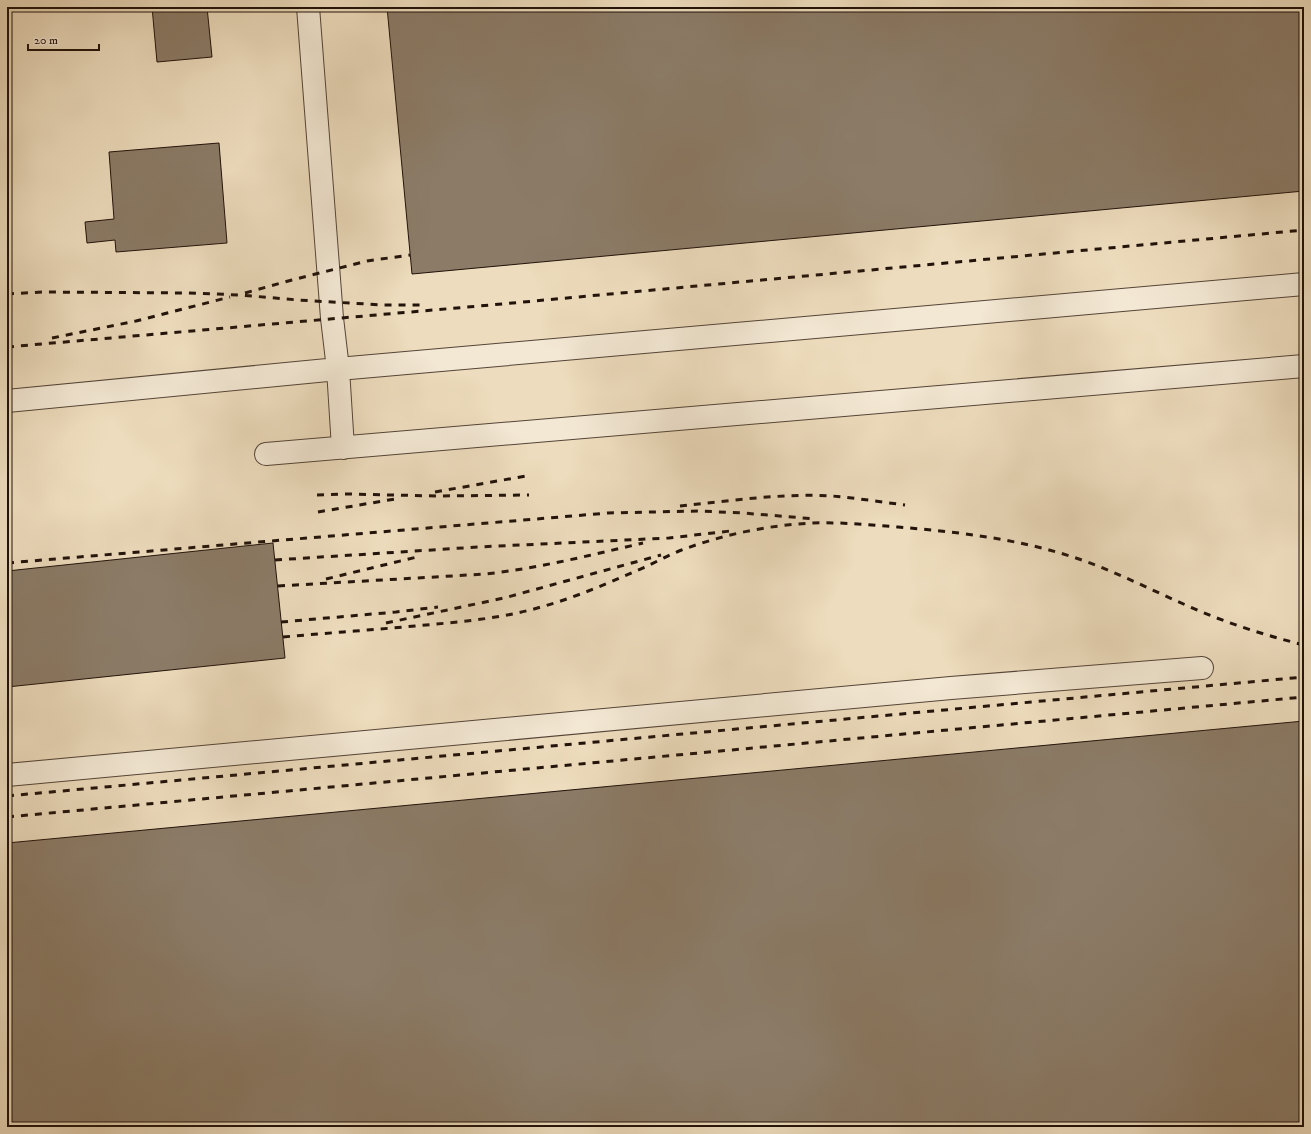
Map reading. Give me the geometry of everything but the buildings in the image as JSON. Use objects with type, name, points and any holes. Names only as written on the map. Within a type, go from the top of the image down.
[{"type":"lane","points":[[308,7],[332,318],[338,369],[343,448]]},
{"type":"lane","points":[[7,401],[338,369],[1304,284]]},
{"type":"lane","points":[[266,454],[1304,366]]},
{"type":"lane","points":[[7,775],[944,689],[1202,668]]},
{"type":"railway","points":[[7,347],[491,305],[1304,230]]},
{"type":"railway","points":[[245,293],[367,261],[410,255]]},
{"type":"railway","points":[[7,294],[44,292],[189,293],[383,305],[425,305]]},
{"type":"railway","points":[[52,338],[136,321],[230,297]]},
{"type":"railway","points":[[435,492],[526,476]]},
{"type":"railway","points":[[317,495],[529,495]]},
{"type":"railway","points":[[680,506],[756,498],[813,495],[905,505]]},
{"type":"railway","points":[[318,512],[395,499]]},
{"type":"railway","points":[[7,563],[608,513],[698,511],[816,519]]},
{"type":"railway","points":[[283,637],[479,620],[526,611],[581,594],[607,584],[679,551],[711,540],[779,526],[813,523],[845,523],[944,531],[1011,541],[1054,551],[1090,563],[1202,612],[1231,623],[1260,633],[1304,645]]},
{"type":"railway","points":[[275,560],[478,547],[669,538],[730,531]]},
{"type":"railway","points":[[278,586],[486,574],[546,565],[643,543]]},
{"type":"railway","points":[[386,623],[504,598],[661,555]]},
{"type":"railway","points":[[326,579],[421,556]]},
{"type":"railway","points":[[281,622],[438,607]]},
{"type":"railway","points":[[7,796],[1304,677]]},
{"type":"railway","points":[[7,817],[1304,697]]}]
